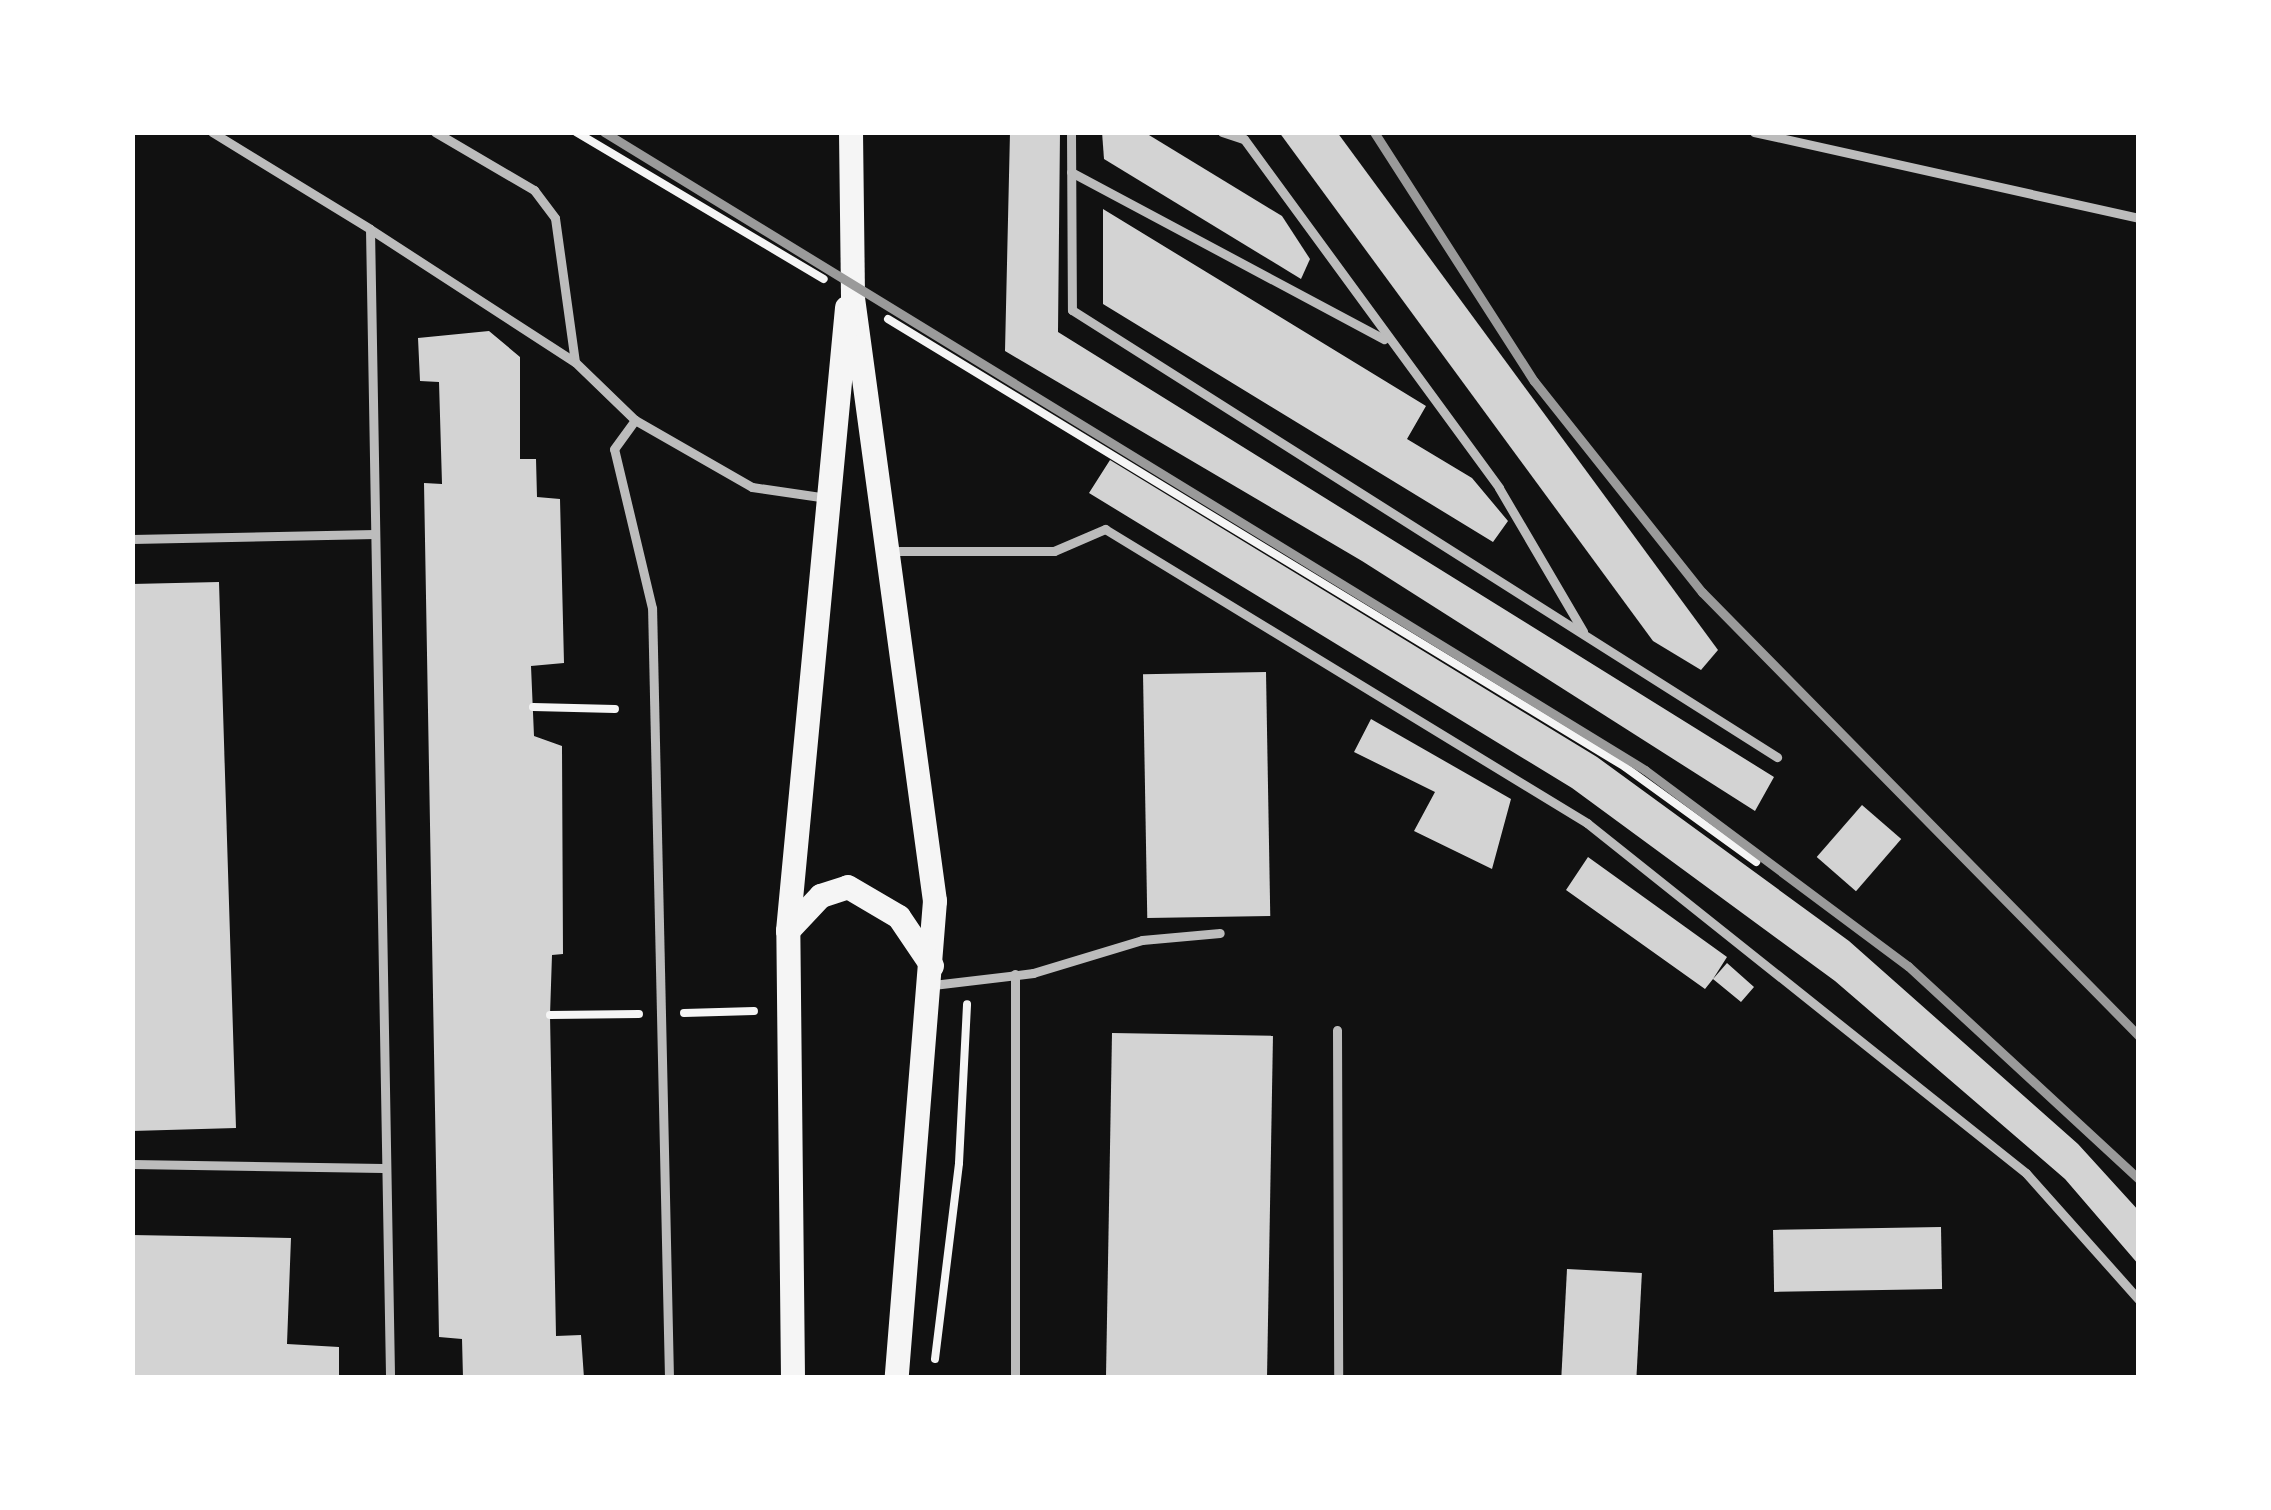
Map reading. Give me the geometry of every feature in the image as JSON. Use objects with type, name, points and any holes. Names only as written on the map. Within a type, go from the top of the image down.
[{"type":"main road","points":[[793,1378],[788,931],[827,498],[852,292],[851,132]]},
{"type":"main road","points":[[852,292],[893,551],[934,901],[932,975],[897,1378]]},
{"type":"main road","points":[[788,931],[821,896],[848,886],[898,917],[932,975]]},
{"type":"lane","points":[[212,132],[575,362],[634,419],[752,487],[827,498]]},
{"type":"lane","points":[[435,132],[534,190],[555,218],[575,362]]},
{"type":"lane","points":[[1071,132],[1072,310],[1778,757]]},
{"type":"lane","points":[[1222,132],[1244,139],[1499,488],[1586,636]]},
{"type":"lane","points":[[1754,132],[2139,218]]},
{"type":"lane","points":[[1071,172],[1390,343]]},
{"type":"lane","points":[[370,229],[390,1378]]},
{"type":"lane","points":[[634,419],[614,449],[652,608],[669,1378]]},
{"type":"lane","points":[[893,551],[1054,551],[1105,529],[1587,823],[2026,1173],[2139,1300]]},
{"type":"lane","points":[[132,539],[375,534]]},
{"type":"lane","points":[[932,975],[1015,974],[1142,940],[1220,933]]},
{"type":"lane","points":[[1015,974],[1015,1378]]},
{"type":"lane","points":[[1337,1030],[1338,1378]]},
{"type":"lane","points":[[132,1164],[383,1168]]},
{"type":"path","points":[[576,132],[852,292],[1625,767],[1756,862]]},
{"type":"path","points":[[533,706],[615,709]]},
{"type":"path","points":[[932,1378],[959,1162],[969,975]]},
{"type":"building","points":[[1010,132],[1060,132],[1058,332],[1774,777],[1755,811],[1362,561],[1005,351]]},
{"type":"building","points":[[1102,132],[1144,132],[1282,216],[1310,259],[1301,279],[1104,159]]},
{"type":"building","points":[[1279,132],[1337,132],[1718,650],[1701,670],[1653,641]]},
{"type":"building","points":[[1103,209],[1426,406],[1407,439],[1472,478],[1508,521],[1493,542],[1103,304]]},
{"type":"building","points":[[489,331],[520,357],[520,459],[536,459],[537,497],[560,499],[564,663],[531,666],[534,736],[562,746],[563,954],[552,955],[550,1015],[556,1336],[581,1335],[584,1378],[463,1378],[462,1339],[439,1337],[424,483],[442,484],[439,382],[420,381],[418,338]]},
{"type":"building","points":[[1110,460],[1597,757],[1849,941],[2078,1144],[2139,1211],[2139,1265],[2065,1179],[1835,981],[1572,788],[1089,493]]},
{"type":"building","points":[[219,582],[236,1128],[132,1131],[132,584]]},
{"type":"building","points":[[1266,672],[1270,916],[1147,918],[1143,674]]},
{"type":"building","points":[[1371,719],[1511,799],[1492,869],[1414,831],[1435,792],[1354,752]]},
{"type":"building","points":[[1862,805],[1901,839],[1856,891],[1817,857]]},
{"type":"building","points":[[1588,857],[1727,957],[1705,989],[1566,890]]},
{"type":"building","points":[[1727,963],[1754,987],[1741,1002],[1713,979]]},
{"type":"building","points":[[1112,1033],[1273,1036],[1267,1378],[1106,1378]]},
{"type":"building","points":[[1941,1227],[1942,1289],[1774,1292],[1773,1230]]},
{"type":"building","points":[[132,1235],[291,1238],[287,1344],[339,1347],[339,1378],[132,1378]]},
{"type":"building","points":[[1567,1269],[1642,1273],[1636,1378],[1561,1378]]},
{"type":"railway","points":[[604,132],[1645,770],[1908,966],[2139,1179]]},
{"type":"railway","points":[[1374,132],[1534,381],[1702,592],[2139,1036]]}]
